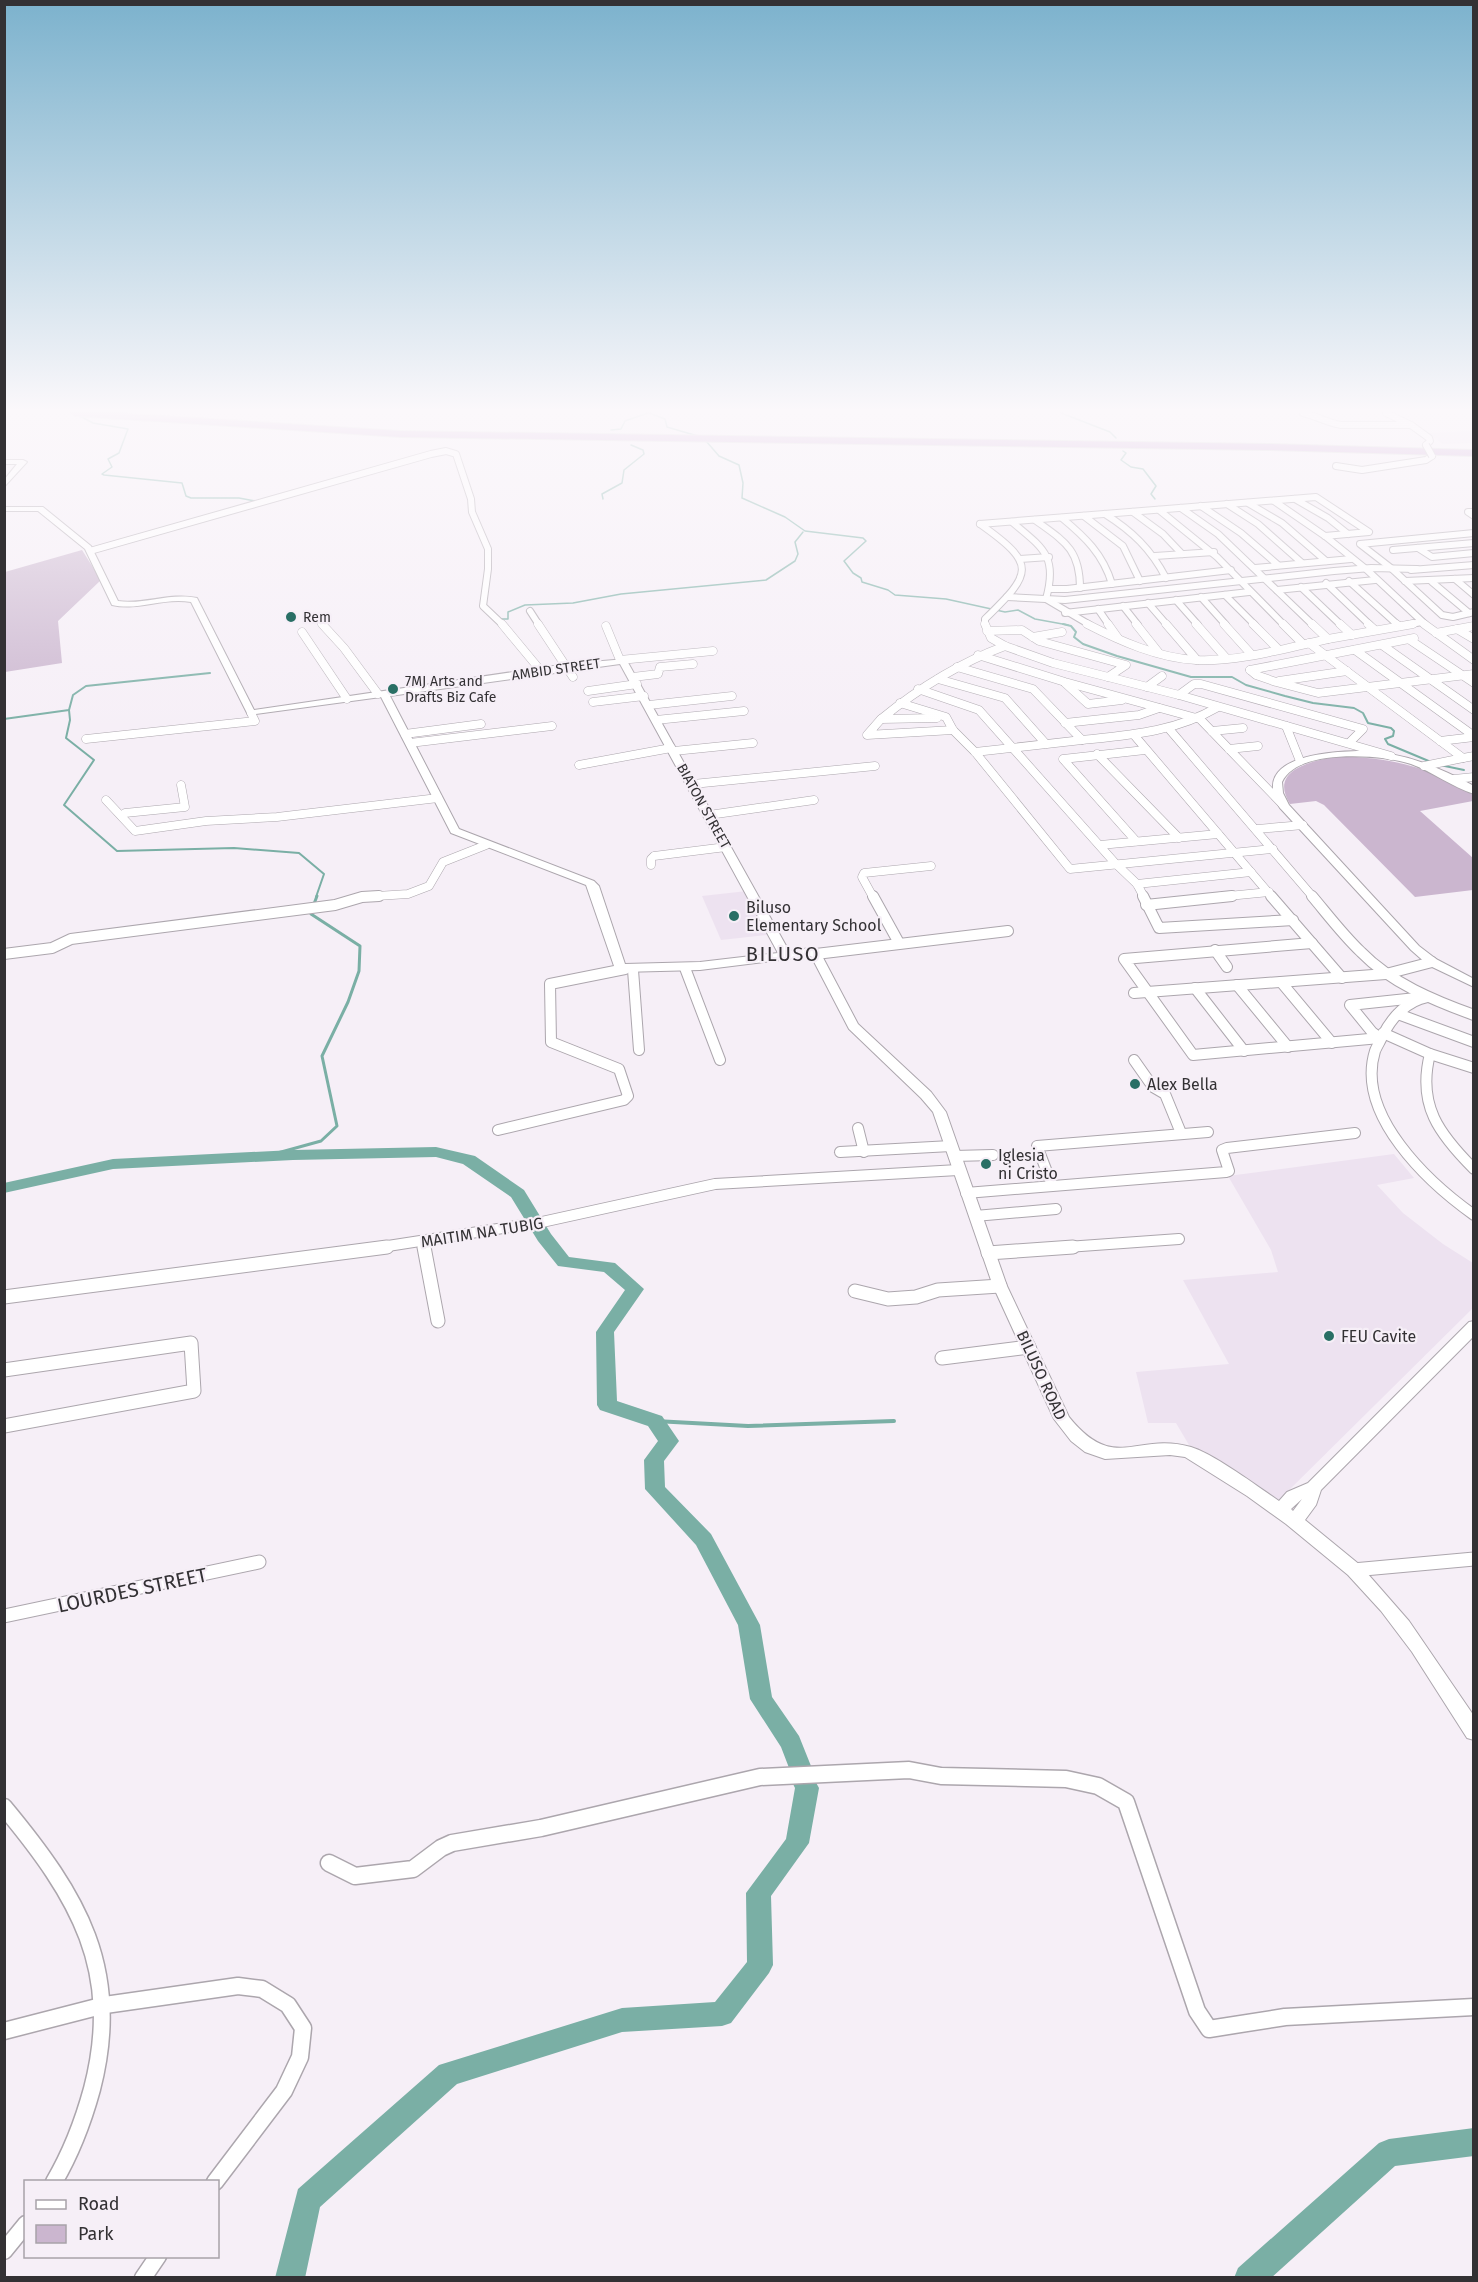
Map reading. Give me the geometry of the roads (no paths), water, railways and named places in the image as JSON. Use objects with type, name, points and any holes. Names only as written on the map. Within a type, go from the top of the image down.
[{"type":"street","points":[[53,519],[90,550],[116,603],[125,605],[182,598],[194,600],[255,721],[86,739]]},
{"type":"street","points":[[90,550],[200,519]]},
{"type":"street","points":[[474,519],[489,550],[483,606],[503,625],[514,642],[541,671]]},
{"type":"street","points":[[1042,519],[981,524],[1020,558],[1022,578],[986,619],[987,631],[991,638],[1005,646],[1053,663],[1179,695],[1428,765],[1473,790]]},
{"type":"street","points":[[1064,519],[1097,547],[1108,567],[1112,584]]},
{"type":"street","points":[[1089,519],[1123,546],[1140,581]]},
{"type":"street","points":[[1114,519],[1132,531],[1155,556],[1166,578]]},
{"type":"street","points":[[1143,519],[1163,534],[1182,554]]},
{"type":"street","points":[[1171,519],[1214,552],[1249,592],[1306,643],[1327,656],[1463,758]]},
{"type":"street","points":[[1197,519],[1218,534],[1328,639]]},
{"type":"street","points":[[1221,519],[1241,533],[1278,565]]},
{"type":"street","points":[[1251,519],[1302,562]]},
{"type":"street","points":[[1276,519],[1326,561]]},
{"type":"street","points":[[1300,519],[1366,569],[1375,580],[1422,622],[1473,660]]},
{"type":"street","points":[[1330,519],[1348,534]]},
{"type":"street","points":[[1325,536],[1370,532],[1351,519]]},
{"type":"street","points":[[1035,520],[1074,550],[1082,569],[1080,588]]},
{"type":"street","points":[[1012,522],[1049,557],[1053,571],[1046,599]]},
{"type":"street","points":[[1471,612],[1453,616],[1442,615],[1360,544],[1473,533]]},
{"type":"street","points":[[1383,541],[1401,556]]},
{"type":"street","points":[[1393,550],[1473,543]]},
{"type":"street","points":[[1418,548],[1432,557],[1473,553]]},
{"type":"street","points":[[1155,556],[1214,552]]},
{"type":"street","points":[[1020,558],[1049,557]]},
{"type":"street","points":[[1255,568],[1351,559]]},
{"type":"street","points":[[1409,563],[1417,569]]},
{"type":"street","points":[[1007,597],[1065,600],[1366,569],[1417,569],[1473,565]]},
{"type":"street","points":[[1049,589],[1080,588],[1231,570]]},
{"type":"street","points":[[1405,581],[1432,582],[1473,578]]},
{"type":"street","points":[[1455,579],[1473,594]]},
{"type":"street","points":[[1277,590],[1326,583],[1375,580]]},
{"type":"street","points":[[1349,581],[1399,626]]},
{"type":"street","points":[[1432,582],[1471,612]]},
{"type":"street","points":[[1326,583],[1376,630]]},
{"type":"street","points":[[1301,587],[1352,635]]},
{"type":"street","points":[[1065,613],[1249,592]]},
{"type":"street","points":[[1225,595],[1278,649]]},
{"type":"street","points":[[1201,597],[1251,654]]},
{"type":"street","points":[[1046,599],[1065,613],[1119,639],[1177,659],[1226,658],[1422,622]]},
{"type":"street","points":[[1176,600],[1226,658]]},
{"type":"street","points":[[1148,603],[1197,660]]},
{"type":"street","points":[[1123,606],[1159,653]]},
{"type":"street","points":[[1098,609],[1119,639]]},
{"type":"street","points":[[530,611],[573,677]]},
{"type":"street","points":[[321,622],[382,694],[455,831],[584,880],[593,886],[620,966],[629,970]]},
{"type":"street","points":[[606,626],[620,660],[712,651]]},
{"type":"street","points":[[1436,633],[1473,626]]},
{"type":"street","points":[[1457,629],[1473,639]]},
{"type":"street","points":[[987,631],[1022,630],[1039,641],[1126,665],[1108,677]]},
{"type":"street","points":[[302,632],[346,699]]},
{"type":"street","points":[[1032,637],[1062,632]]},
{"type":"street","points":[[1473,674],[1462,675],[1430,679],[1400,682],[1318,693],[1276,682],[1256,675],[1250,670],[1412,639],[1462,675],[1473,683]]},
{"type":"street","points":[[1382,645],[1473,710]]},
{"type":"street","points":[[953,730],[867,735],[881,719],[918,689],[978,656],[1005,646]]},
{"type":"street","points":[[1355,650],[1473,736]]},
{"type":"street","points":[[978,656],[1200,719],[1302,825],[1392,924],[1432,962],[1473,984]]},
{"type":"street","name":"AMBID STREET","points":[[251,713],[620,660]]},
{"type":"street","name":"BIATON STREET","points":[[620,660],[625,662],[785,955]]},
{"type":"street","points":[[588,691],[658,674],[660,667],[693,664]]},
{"type":"street","points":[[957,667],[1033,689],[1082,740]]},
{"type":"street","points":[[1276,682],[1347,671]]},
{"type":"street","points":[[1147,687],[1162,676]]},
{"type":"street","points":[[938,679],[1005,698],[1046,744]]},
{"type":"street","points":[[1065,682],[1088,704],[1125,699]]},
{"type":"street","points":[[1179,695],[1194,684],[1201,684],[1363,729],[1349,743]]},
{"type":"street","points":[[918,689],[980,710],[1114,863],[1137,884],[1159,928],[1293,920]]},
{"type":"street","points":[[593,702],[732,696]]},
{"type":"street","points":[[900,703],[946,717],[953,730],[975,752],[1068,867],[1273,849]]},
{"type":"street","points":[[975,752],[1170,730],[1200,719],[1218,707]]},
{"type":"street","points":[[1065,723],[1139,715],[1159,708]]},
{"type":"street","points":[[656,720],[744,711]]},
{"type":"street","points":[[881,719],[946,717]]},
{"type":"street","points":[[407,739],[481,724]]},
{"type":"street","points":[[407,739],[552,726]]},
{"type":"street","points":[[1286,726],[1300,761]]},
{"type":"street","points":[[1212,730],[1243,728]]},
{"type":"street","points":[[1170,730],[1361,953],[1386,974],[1422,998],[1473,1015]]},
{"type":"street","points":[[1134,735],[1342,978]]},
{"type":"street","points":[[1440,741],[1473,736]]},
{"type":"street","points":[[579,765],[673,750],[753,743]]},
{"type":"street","points":[[1229,749],[1258,746]]},
{"type":"street","points":[[1136,842],[1063,759],[1145,750]]},
{"type":"street","points":[[1097,754],[1179,838]]},
{"type":"street","points":[[1284,806],[1277,790],[1278,779],[1300,761],[1338,755],[1391,756]]},
{"type":"street","points":[[1428,765],[1473,756]]},
{"type":"street","points":[[693,784],[875,766]]},
{"type":"street","points":[[1454,779],[1473,777]]},
{"type":"street","points":[[125,813],[185,807],[181,785]]},
{"type":"street","points":[[106,800],[131,830],[277,817],[438,798]]},
{"type":"street","points":[[709,815],[814,800]]},
{"type":"street","points":[[175,808],[180,825]]},
{"type":"street","points":[[1257,829],[1302,825]]},
{"type":"street","points":[[1100,845],[1218,834]]},
{"type":"street","points":[[4,954],[52,948],[70,939],[335,904],[362,897],[408,894],[429,886],[443,861],[486,844]]},
{"type":"street","points":[[651,864],[654,856],[726,847]]},
{"type":"street","points":[[899,943],[862,877],[864,873],[931,866]]},
{"type":"street","points":[[1137,884],[1251,872]]},
{"type":"street","points":[[1146,905],[1269,892]]},
{"type":"street","points":[[498,1130],[624,1100],[628,1096],[619,1069],[551,1042],[550,984],[555,981],[629,970],[685,968],[1008,931]]},
{"type":"street","points":[[1312,943],[1124,959],[1193,1054],[1288,1047],[1381,1036]]},
{"type":"street","points":[[1215,950],[1227,967]]},
{"type":"street","name":"BILUSO ROAD","points":[[816,954],[852,1026],[926,1095],[939,1112],[1000,1286],[1062,1419],[1078,1441],[1102,1454],[1170,1449],[1189,1452],[1294,1522],[1353,1570],[1410,1636],[1473,1732]]},
{"type":"street","points":[[1134,993],[1386,974],[1432,962]]},
{"type":"street","points":[[685,968],[720,1060]]},
{"type":"street","points":[[629,970],[639,1050]]},
{"type":"street","points":[[1281,982],[1332,1042]]},
{"type":"street","points":[[1237,985],[1288,1047]]},
{"type":"street","points":[[1195,988],[1244,1051]]},
{"type":"street","points":[[1422,998],[1398,1014],[1381,1036],[1373,1063],[1374,1094],[1388,1128],[1409,1158],[1431,1182],[1473,1215]]},
{"type":"street","points":[[1422,998],[1350,1005],[1371,1032],[1473,1068]]},
{"type":"street","points":[[1398,1014],[1473,1042]]},
{"type":"street","points":[[1430,1054],[1425,1074],[1425,1092],[1444,1134],[1473,1169]]},
{"type":"street","points":[[1134,1060],[1153,1087],[1165,1094],[1181,1134]]},
{"type":"street","points":[[858,1128],[864,1152]]},
{"type":"street","points":[[1052,1185],[1037,1150],[1041,1144],[1208,1132]]},
{"type":"street","points":[[966,1193],[1226,1172],[1229,1171],[1222,1150],[1227,1148],[1355,1133]]},
{"type":"street","points":[[840,1152],[954,1157],[993,1155]]},
{"type":"street","name":"MAITIM NA TUBIG","points":[[4,1297],[423,1242],[542,1222],[715,1184],[954,1157]]},
{"type":"street","points":[[975,1216],[1056,1209]]},
{"type":"street","points":[[988,1253],[1179,1239]]},
{"type":"street","points":[[423,1242],[438,1321]]},
{"type":"street","points":[[855,1292],[888,1299],[916,1297],[938,1290],[1000,1286]]},
{"type":"street","points":[[1279,1511],[1293,1497],[1314,1487],[1473,1326]]},
{"type":"street","points":[[4,1370],[191,1343],[194,1391],[4,1426]]},
{"type":"street","points":[[942,1358],[1029,1347]]},
{"type":"street","points":[[1294,1522],[1308,1504],[1314,1487]]},
{"type":"street","points":[[1353,1570],[1473,1558]]},
{"type":"street","name":"LOURDES STREET","points":[[4,1616],[259,1562]]},
{"type":"street","points":[[329,1863],[355,1876],[413,1869],[441,1848],[452,1843],[541,1828],[760,1777],[909,1770],[941,1776],[1082,1781],[1115,1793],[1126,1802],[1197,2011],[1209,2029],[1285,2017],[1473,2007]]},
{"type":"street","points":[[4,1807],[28,1834],[52,1867],[84,1922],[98,1960],[105,2005],[97,2079],[80,2127],[54,2180]]},
{"type":"street","points":[[4,2031],[105,2005],[238,1986],[262,1989],[288,2005],[303,2028],[300,2057],[284,2091],[216,2180]]},
{"type":"street","points":[[4,2251],[24,2226]]},
{"type":"street","points":[[142,2277],[157,2258]]},
{"type":"waterway","points":[[789,519],[805,531],[863,538],[866,541],[844,561],[853,573],[861,578],[862,582],[888,590],[895,595],[946,599],[1005,612],[1018,610],[1035,619],[1064,624]]},
{"type":"waterway","points":[[501,619],[508,619],[508,612],[525,605],[573,603],[621,594],[766,580],[795,561],[798,554],[795,542],[803,532]]},
{"type":"waterway","points":[[1064,624],[1071,626],[1076,632],[1074,637],[1083,644],[1117,656],[1191,677],[1232,677],[1246,685],[1285,696],[1313,703],[1354,708],[1363,713],[1368,723],[1391,728],[1394,731],[1393,736],[1385,739],[1388,744],[1431,762]]},
{"type":"waterway","points":[[69,710],[73,695],[86,686],[210,673]]},
{"type":"waterway","points":[[4,719],[69,710]]},
{"type":"waterway","points":[[69,710],[70,720],[66,738],[94,760],[64,805],[117,851],[234,848],[299,853],[324,874],[316,897]]},
{"type":"waterway","points":[[1440,765],[1464,770]]},
{"type":"waterway","points":[[314,904],[317,896]]},
{"type":"waterway","points":[[263,1157],[321,1141],[337,1126],[322,1056],[348,1002],[359,971],[360,946],[311,914],[312,910]]},
{"type":"waterway","points":[[4,1188],[113,1164],[293,1155],[436,1152],[469,1160],[518,1194],[544,1237],[564,1262],[609,1267],[635,1289],[605,1332],[607,1405],[655,1421],[669,1441],[654,1460],[655,1489],[704,1540],[749,1625],[761,1699],[791,1743],[799,1766]]},
{"type":"waterway","points":[[655,1421],[748,1426],[894,1421]]},
{"type":"waterway","points":[[290,2278],[308,2199],[449,2074],[622,2020],[722,2014],[760,1965],[758,1893],[797,1843],[807,1788],[805,1784]]},
{"type":"waterway","points":[[1248,2278],[1389,2153],[1474,2142]]},
{"type":"place","name":"Rem","points":[[291,617]]},
{"type":"place","name":"7MJ Arts and Drafts Biz Cafe","points":[[393,689]]},
{"type":"place","name":"Biluso Elementary School","points":[[734,916]]},
{"type":"place","name":"Alex Bella","points":[[1135,1084]]},
{"type":"place","name":"Iglesia ni Cristo","points":[[986,1164]]},
{"type":"place","name":"FEU Cavite","points":[[1329,1336]]},
{"type":"district","name":"BILUSO","points":[[783,954]]}]
